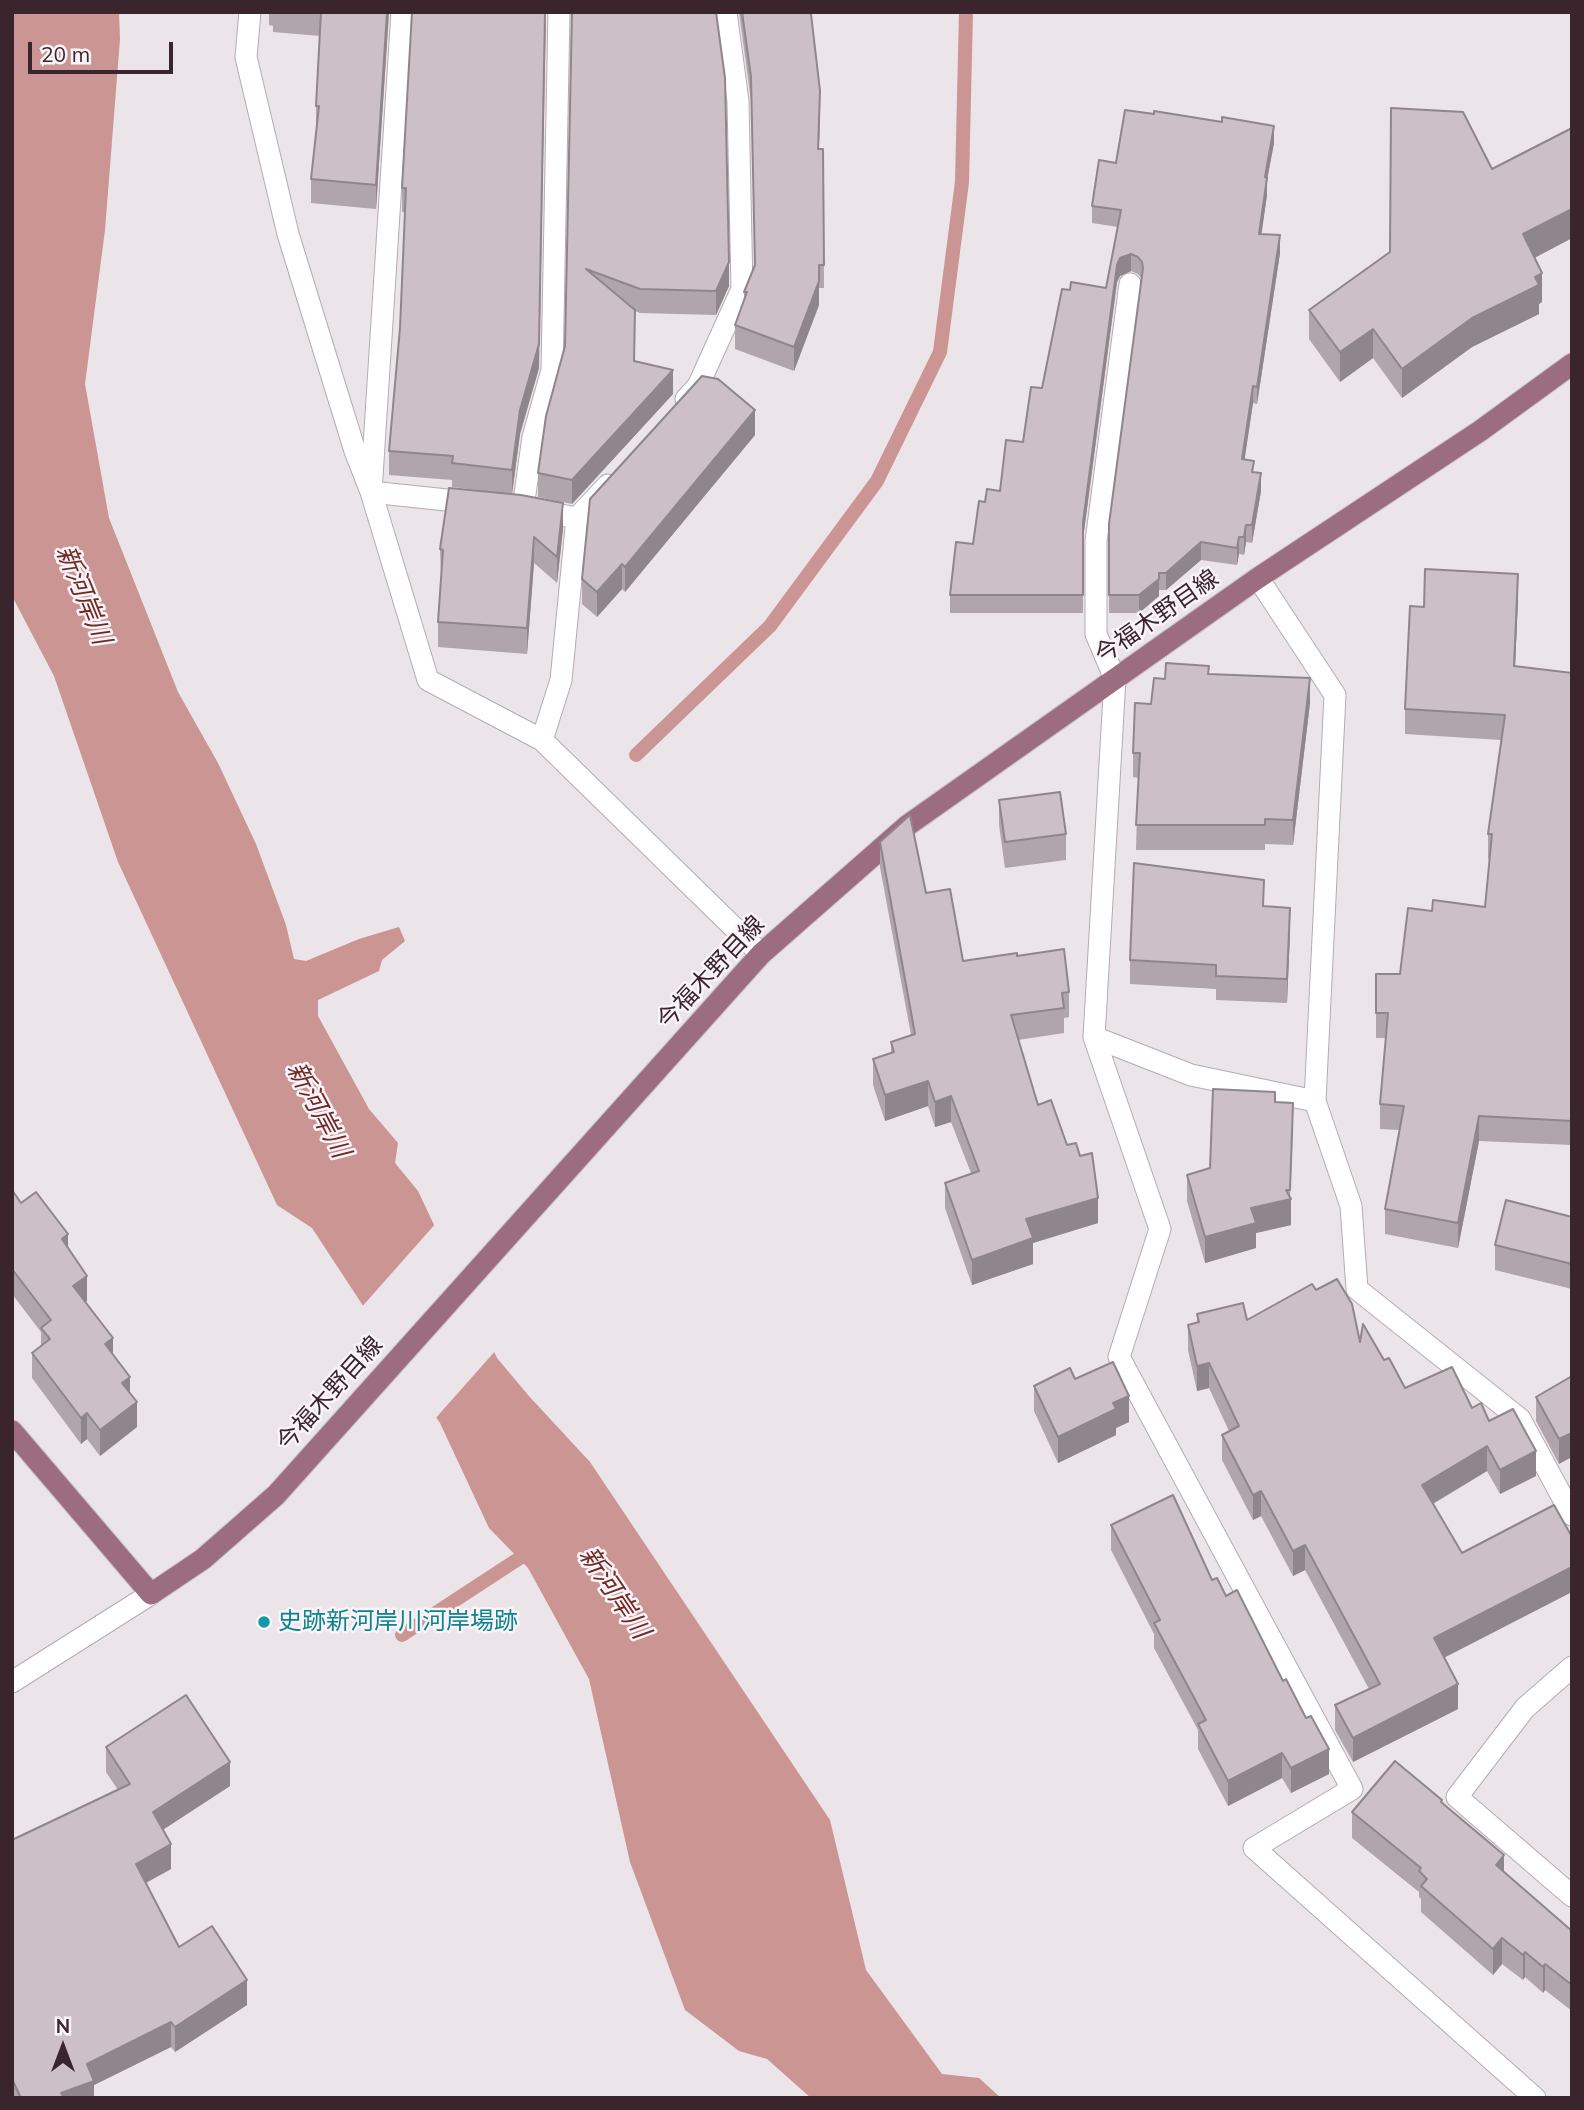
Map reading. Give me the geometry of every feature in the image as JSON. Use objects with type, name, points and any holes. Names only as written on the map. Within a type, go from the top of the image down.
[{"type":"main road","name":"今福木野目線","points":[[151,1594],[203,1559],[276,1495],[761,954],[908,825],[1258,578],[1480,431],[1572,365]]},
{"type":"main road","points":[[12,1431],[151,1594]]},
{"type":"street","points":[[250,12],[247,57],[288,234],[428,680],[542,740],[761,954]]},
{"type":"street","points":[[371,492],[402,12]]},
{"type":"street","points":[[509,507],[533,437],[551,370],[559,12]]},
{"type":"street","points":[[670,416],[698,386],[742,289],[738,101],[726,12]]},
{"type":"street","points":[[1130,284],[1096,541],[1096,634],[1115,678],[1094,1037],[1160,1229],[1119,1357],[1352,1789],[1254,1848],[1535,2098]]},
{"type":"street","points":[[542,740],[561,680],[577,518],[624,467]]},
{"type":"street","points":[[371,492],[509,507],[577,518]]},
{"type":"street","points":[[1258,578],[1335,695],[1315,1101],[1351,1206],[1357,1289],[1520,1419],[1572,1515]]},
{"type":"street","points":[[1094,1037],[1191,1075],[1315,1101]]},
{"type":"street","points":[[12,1682],[151,1594]]},
{"type":"street","points":[[1572,1667],[1525,1708],[1457,1797],[1572,1896]]},
{"type":"water","name":"新河岸川","points":[[12,12],[119,12],[120,39],[105,230],[85,384],[109,518],[178,692],[218,763],[256,844],[286,925],[294,959],[306,961],[359,939],[399,927],[405,941],[382,960],[379,971],[318,1000],[318,1016],[369,1109],[398,1143],[395,1163],[418,1191],[497,1358],[590,1462],[830,1820],[866,1970],[942,2074],[979,2078],[1001,2098],[811,2098],[767,2059],[739,2051],[685,2010],[630,1862],[589,1679],[528,1568],[489,1528],[440,1423],[312,1228],[277,1205],[118,862],[54,676],[12,596]]},
{"type":"pier","points":[[437,1222],[497,1349],[434,1420],[360,1309]]},
{"type":"building","points":[[321,12],[387,12],[376,185],[311,179],[319,106],[316,106]]},
{"type":"building","points":[[412,12],[545,12],[539,344],[520,410],[512,470],[452,463],[453,456],[389,451],[400,328],[406,188],[402,188]]},
{"type":"building","points":[[572,12],[716,12],[725,78],[729,262],[716,291],[640,289],[586,269],[635,310],[634,361],[673,370],[572,480],[538,473],[546,416],[565,346]]},
{"type":"building","points":[[742,12],[811,14],[820,91],[818,149],[823,149],[824,265],[819,265],[819,281],[794,347],[735,325],[755,265],[751,77]]},
{"type":"building","points":[[1391,108],[1463,112],[1492,169],[1572,128],[1572,209],[1523,234],[1542,273],[1535,277],[1539,285],[1472,318],[1402,369],[1373,329],[1340,352],[1309,310],[1390,252]]},
{"type":"building","points":[[1125,110],[1154,114],[1154,111],[1222,122],[1222,117],[1274,126],[1259,234],[1280,235],[1257,387],[1253,386],[1242,459],[1254,461],[1252,472],[1261,473],[1252,525],[1246,525],[1244,537],[1239,537],[1237,548],[1201,542],[1166,573],[1159,573],[1159,579],[1139,595],[1109,595],[1109,524],[1143,268],[1138,257],[1131,254],[1120,258],[1117,265],[1083,522],[1083,595],[950,595],[956,542],[973,544],[979,501],[985,502],[987,489],[1000,491],[1006,440],[1023,442],[1031,387],[1042,388],[1062,289],[1070,290],[1071,282],[1106,288],[1121,210],[1092,206],[1099,160],[1116,163]]},
{"type":"building","points":[[702,376],[718,379],[755,410],[625,567],[622,564],[597,592],[582,579],[590,499]]},
{"type":"building","points":[[449,488],[521,495],[563,503],[557,557],[534,537],[527,628],[438,622],[443,550],[440,549]]},
{"type":"building","points":[[1425,569],[1518,574],[1514,666],[1572,673],[1572,1121],[1479,1116],[1458,1223],[1385,1209],[1404,1106],[1380,1104],[1388,1013],[1376,1013],[1376,974],[1400,974],[1408,908],[1432,911],[1433,900],[1485,907],[1492,834],[1488,834],[1505,715],[1405,709],[1410,606],[1424,607]]},
{"type":"building","points":[[1166,663],[1209,666],[1208,674],[1310,678],[1293,820],[1265,819],[1265,825],[1136,825],[1140,753],[1133,753],[1135,703],[1151,704],[1154,678],[1165,679]]},
{"type":"building","points":[[1060,792],[1066,834],[1005,842],[999,800]]},
{"type":"building","points":[[910,815],[926,893],[950,889],[963,961],[1064,949],[1069,992],[1062,993],[1064,1008],[1011,1015],[1038,1105],[1051,1100],[1067,1145],[1076,1143],[1080,1156],[1092,1153],[1098,1198],[1026,1219],[1033,1238],[972,1260],[945,1183],[979,1171],[951,1096],[935,1102],[928,1081],[885,1095],[873,1059],[894,1052],[891,1042],[915,1034],[880,842]]},
{"type":"building","points":[[1134,863],[1264,880],[1263,906],[1290,908],[1287,979],[1216,976],[1216,965],[1130,960]]},
{"type":"building","points":[[1213,1089],[1275,1092],[1275,1102],[1293,1103],[1290,1190],[1286,1190],[1291,1199],[1251,1208],[1256,1223],[1205,1237],[1187,1175],[1210,1168]]},
{"type":"building","points":[[12,1190],[21,1203],[36,1192],[68,1234],[62,1239],[87,1276],[73,1286],[113,1338],[105,1344],[130,1377],[122,1383],[137,1402],[100,1430],[87,1413],[81,1418],[32,1353],[50,1339],[41,1328],[51,1320],[12,1269]]},
{"type":"building","points":[[1506,1200],[1572,1217],[1572,1264],[1495,1245]]},
{"type":"building","points":[[1337,1279],[1352,1304],[1360,1342],[1363,1324],[1384,1360],[1389,1358],[1405,1388],[1452,1367],[1472,1408],[1481,1403],[1489,1421],[1513,1409],[1536,1451],[1500,1470],[1487,1446],[1422,1485],[1462,1553],[1554,1505],[1572,1537],[1572,1567],[1434,1638],[1458,1684],[1353,1738],[1335,1705],[1380,1684],[1305,1545],[1293,1551],[1261,1491],[1253,1495],[1222,1435],[1239,1426],[1209,1363],[1197,1366],[1188,1325],[1199,1322],[1197,1314],[1243,1303],[1247,1320],[1312,1284],[1316,1290]]},
{"type":"building","points":[[1113,1362],[1129,1396],[1113,1403],[1116,1409],[1058,1437],[1034,1386],[1070,1368],[1075,1379]]},
{"type":"building","points":[[1572,1376],[1572,1433],[1559,1439],[1536,1397]]},
{"type":"building","points":[[1173,1495],[1212,1580],[1217,1578],[1226,1596],[1237,1590],[1283,1681],[1286,1679],[1306,1718],[1311,1716],[1329,1749],[1291,1768],[1282,1753],[1228,1781],[1198,1724],[1206,1720],[1154,1623],[1160,1620],[1111,1525]]},
{"type":"building","points":[[186,1695],[230,1762],[153,1812],[171,1844],[136,1864],[179,1947],[212,1926],[247,1980],[175,2027],[171,2022],[87,2064],[94,2081],[61,2093],[64,2098],[21,2098],[12,2079],[12,1840],[130,1784],[106,1747]]},
{"type":"building","points":[[1395,1761],[1504,1855],[1496,1865],[1572,1931],[1572,1985],[1545,1964],[1543,1967],[1525,1952],[1523,1955],[1502,1938],[1493,1949],[1421,1886],[1427,1879],[1419,1871],[1421,1868],[1352,1812]]},
{"type":"waterway","points":[[636,755],[770,626],[877,481],[940,352],[962,182],[966,12]]},
{"type":"waterway","points":[[402,1635],[532,1550]]},
{"type":"place","name":"史跡新河岸川河岸場跡","points":[[264,1622]]}]
